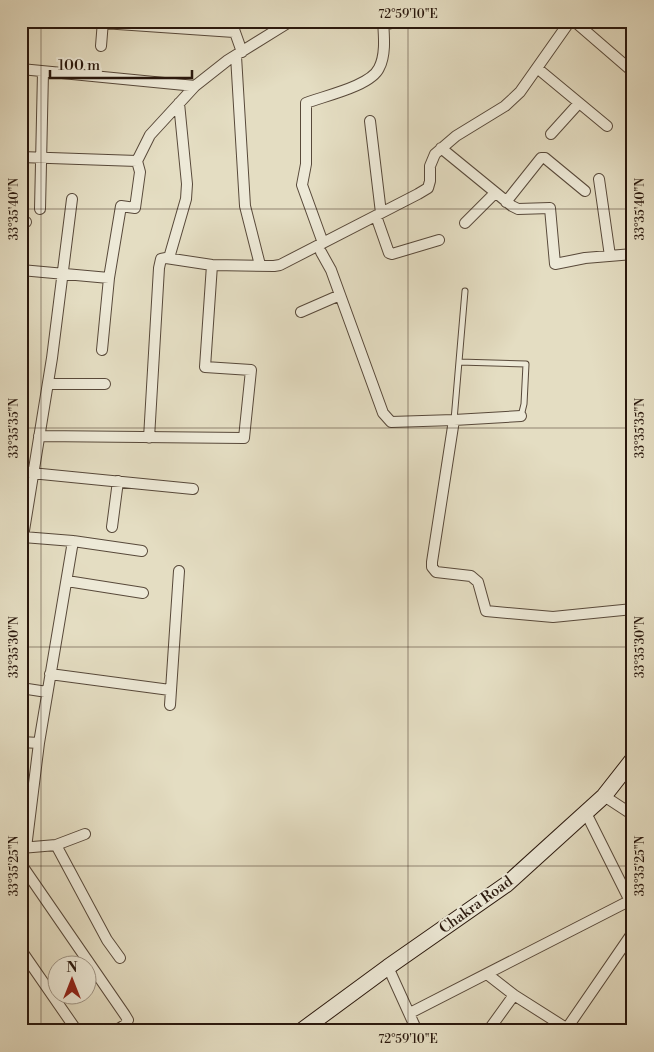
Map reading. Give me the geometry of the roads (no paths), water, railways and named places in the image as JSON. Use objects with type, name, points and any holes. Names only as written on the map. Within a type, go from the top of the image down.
[{"type":"main road","name":"Chakra Road","points":[[301,1031],[388,967],[507,884],[604,796],[633,758]]},
{"type":"street","points":[[231,21],[239,54],[245,206],[260,265]]},
{"type":"street","points":[[102,350],[109,278],[121,206],[135,208],[140,172],[137,161],[150,135],[195,86],[279,25],[291,21]]},
{"type":"street","points":[[399,21],[383,23],[384,40],[381,64],[379,70],[373,76],[359,84],[306,102],[306,164],[303,190],[322,248],[386,417],[391,422],[521,416]]},
{"type":"street","points":[[149,438],[159,268],[162,259],[169,258],[212,265],[280,265],[322,248],[378,214],[428,188],[431,163],[435,154],[456,136],[505,106],[520,92],[570,21]]},
{"type":"street","points":[[574,21],[633,72]]},
{"type":"street","points":[[101,46],[103,22],[234,32]]},
{"type":"street","points":[[537,68],[607,126]]},
{"type":"street","points":[[21,69],[195,86]]},
{"type":"street","points":[[40,209],[43,72]]},
{"type":"street","points":[[552,134],[579,102]]},
{"type":"street","points":[[169,258],[186,199],[187,184],[179,103]]},
{"type":"street","points":[[370,121],[378,214],[388,253],[392,254],[440,240]]},
{"type":"street","points":[[441,148],[495,194],[518,209],[550,208],[555,264],[585,258],[633,254]]},
{"type":"street","points":[[21,157],[137,161]]},
{"type":"street","points":[[506,202],[541,158],[545,158],[585,191]]},
{"type":"street","points":[[599,179],[610,256]]},
{"type":"street","points":[[465,223],[495,194]]},
{"type":"street","points":[[21,549],[24,516],[48,384],[72,199]]},
{"type":"street","points":[[39,436],[244,438],[250,370],[205,367],[212,265]]},
{"type":"street","points":[[21,270],[109,278]]},
{"type":"street","points":[[301,312],[340,295]]},
{"type":"street","points":[[48,384],[105,384]]},
{"type":"street","points":[[454,420],[432,562],[432,567],[436,572],[471,576],[478,582],[486,610],[552,617],[633,609]]},
{"type":"street","points":[[21,472],[193,489]]},
{"type":"street","points":[[112,527],[118,482]]},
{"type":"street","points":[[23,537],[73,541],[142,551]]},
{"type":"street","points":[[73,541],[47,692],[24,848],[56,845],[85,834]]},
{"type":"street","points":[[170,705],[179,571]]},
{"type":"street","points":[[66,581],[143,593]]},
{"type":"street","points":[[50,674],[170,690]]},
{"type":"street","points":[[21,688],[47,692]]},
{"type":"street","points":[[21,742],[39,743]]},
{"type":"street","points":[[604,796],[633,815]]},
{"type":"street","points":[[410,1013],[631,904],[586,813]]},
{"type":"street","points":[[56,845],[106,940],[120,958]]},
{"type":"street","points":[[21,864],[125,1014],[128,1020],[125,1025],[115,1031]]},
{"type":"street","points":[[488,974],[514,995],[566,1030],[633,932]]},
{"type":"street","points":[[21,950],[77,1031]]},
{"type":"street","points":[[388,967],[417,1031]]},
{"type":"street","points":[[488,1031],[514,995]]},
{"type":"lane","points":[[454,420],[465,291]]},
{"type":"lane","points":[[460,362],[526,364],[524,404],[521,416]]}]
